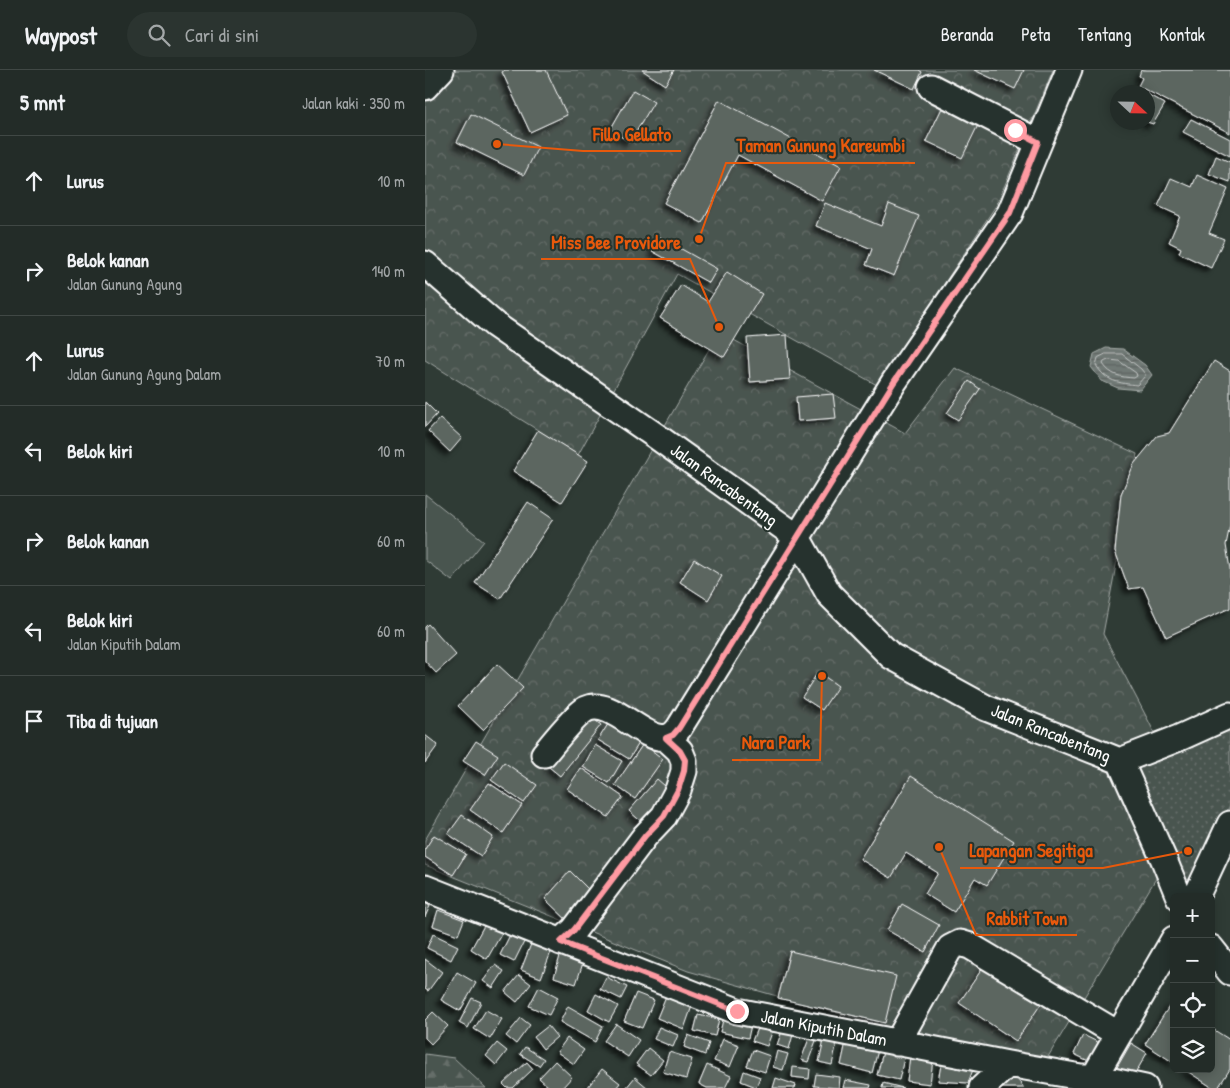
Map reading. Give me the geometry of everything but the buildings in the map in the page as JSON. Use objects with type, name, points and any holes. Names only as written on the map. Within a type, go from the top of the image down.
[{"type":"street","points":[[425,86],[441,70]]},
{"type":"street","points":[[544,754],[579,715],[592,708],[605,709],[619,715],[657,738],[666,738],[673,735],[679,728],[894,382],[1010,213],[1069,70]]},
{"type":"street","points":[[931,86],[1038,142]]},
{"type":"street","name":"Jalan Rancabentang","points":[[425,264],[495,325],[656,436],[797,537],[829,594],[891,656],[986,708],[1120,761],[1177,893]]},
{"type":"street","points":[[1120,761],[1179,738],[1230,715]]},
{"type":"street","points":[[561,942],[574,930],[645,836],[664,816],[673,800],[684,771],[685,760],[680,751],[666,738]]},
{"type":"street","points":[[1198,893],[1230,824]]},
{"type":"street","name":"Jalan Kiputih Dalam","points":[[425,888],[737,1011],[1008,1064],[1084,1081],[1145,1088]]},
{"type":"street","points":[[897,1043],[950,948],[960,943],[970,946],[1118,1034]]},
{"type":"street","points":[[1084,1081],[1118,1034],[1170,946]]},
{"type":"street","points":[[1215,953],[1230,972]]},
{"type":"street","points":[[982,1088],[1008,1064]]},
{"type":"green space","points":[[425,70],[1053,70],[997,204],[877,385],[677,274],[578,455],[425,360]]},
{"type":"green space","points":[[719,332],[905,433],[955,368],[1137,454],[1103,634],[1195,814],[1040,1070],[688,971],[425,865],[425,840]]},
{"type":"green space","points":[[425,494],[484,541],[452,581],[425,560]]},
{"type":"green space","points":[[1230,720],[1230,805],[1188,893],[1186,893],[1129,764]]},
{"type":"green space","points":[[425,1054],[454,1058],[486,1088],[425,1088]]},
{"type":"water","points":[[1106,348],[1123,349],[1145,365],[1152,375],[1140,390],[1118,388],[1102,381],[1091,367],[1094,354]]},
{"type":"place","name":"Fillo Gellato","points":[[497,144]]},
{"type":"place","name":"Taman Gunung Kareumbi","points":[[699,239]]},
{"type":"place","name":"Miss Bee Providore","points":[[719,327]]},
{"type":"place","name":"Nara Park","points":[[822,676]]},
{"type":"place","name":"Rabbit Town","points":[[939,847]]},
{"type":"place","name":"Lapangan Segitiga","points":[[1188,851]]},
{"type":"route","points":[[737,1011],[561,942],[574,930],[645,836],[664,816],[678,790],[684,771],[685,760],[680,751],[666,738],[673,735],[679,728],[894,382],[1010,213],[1038,142],[1015,130]]}]
